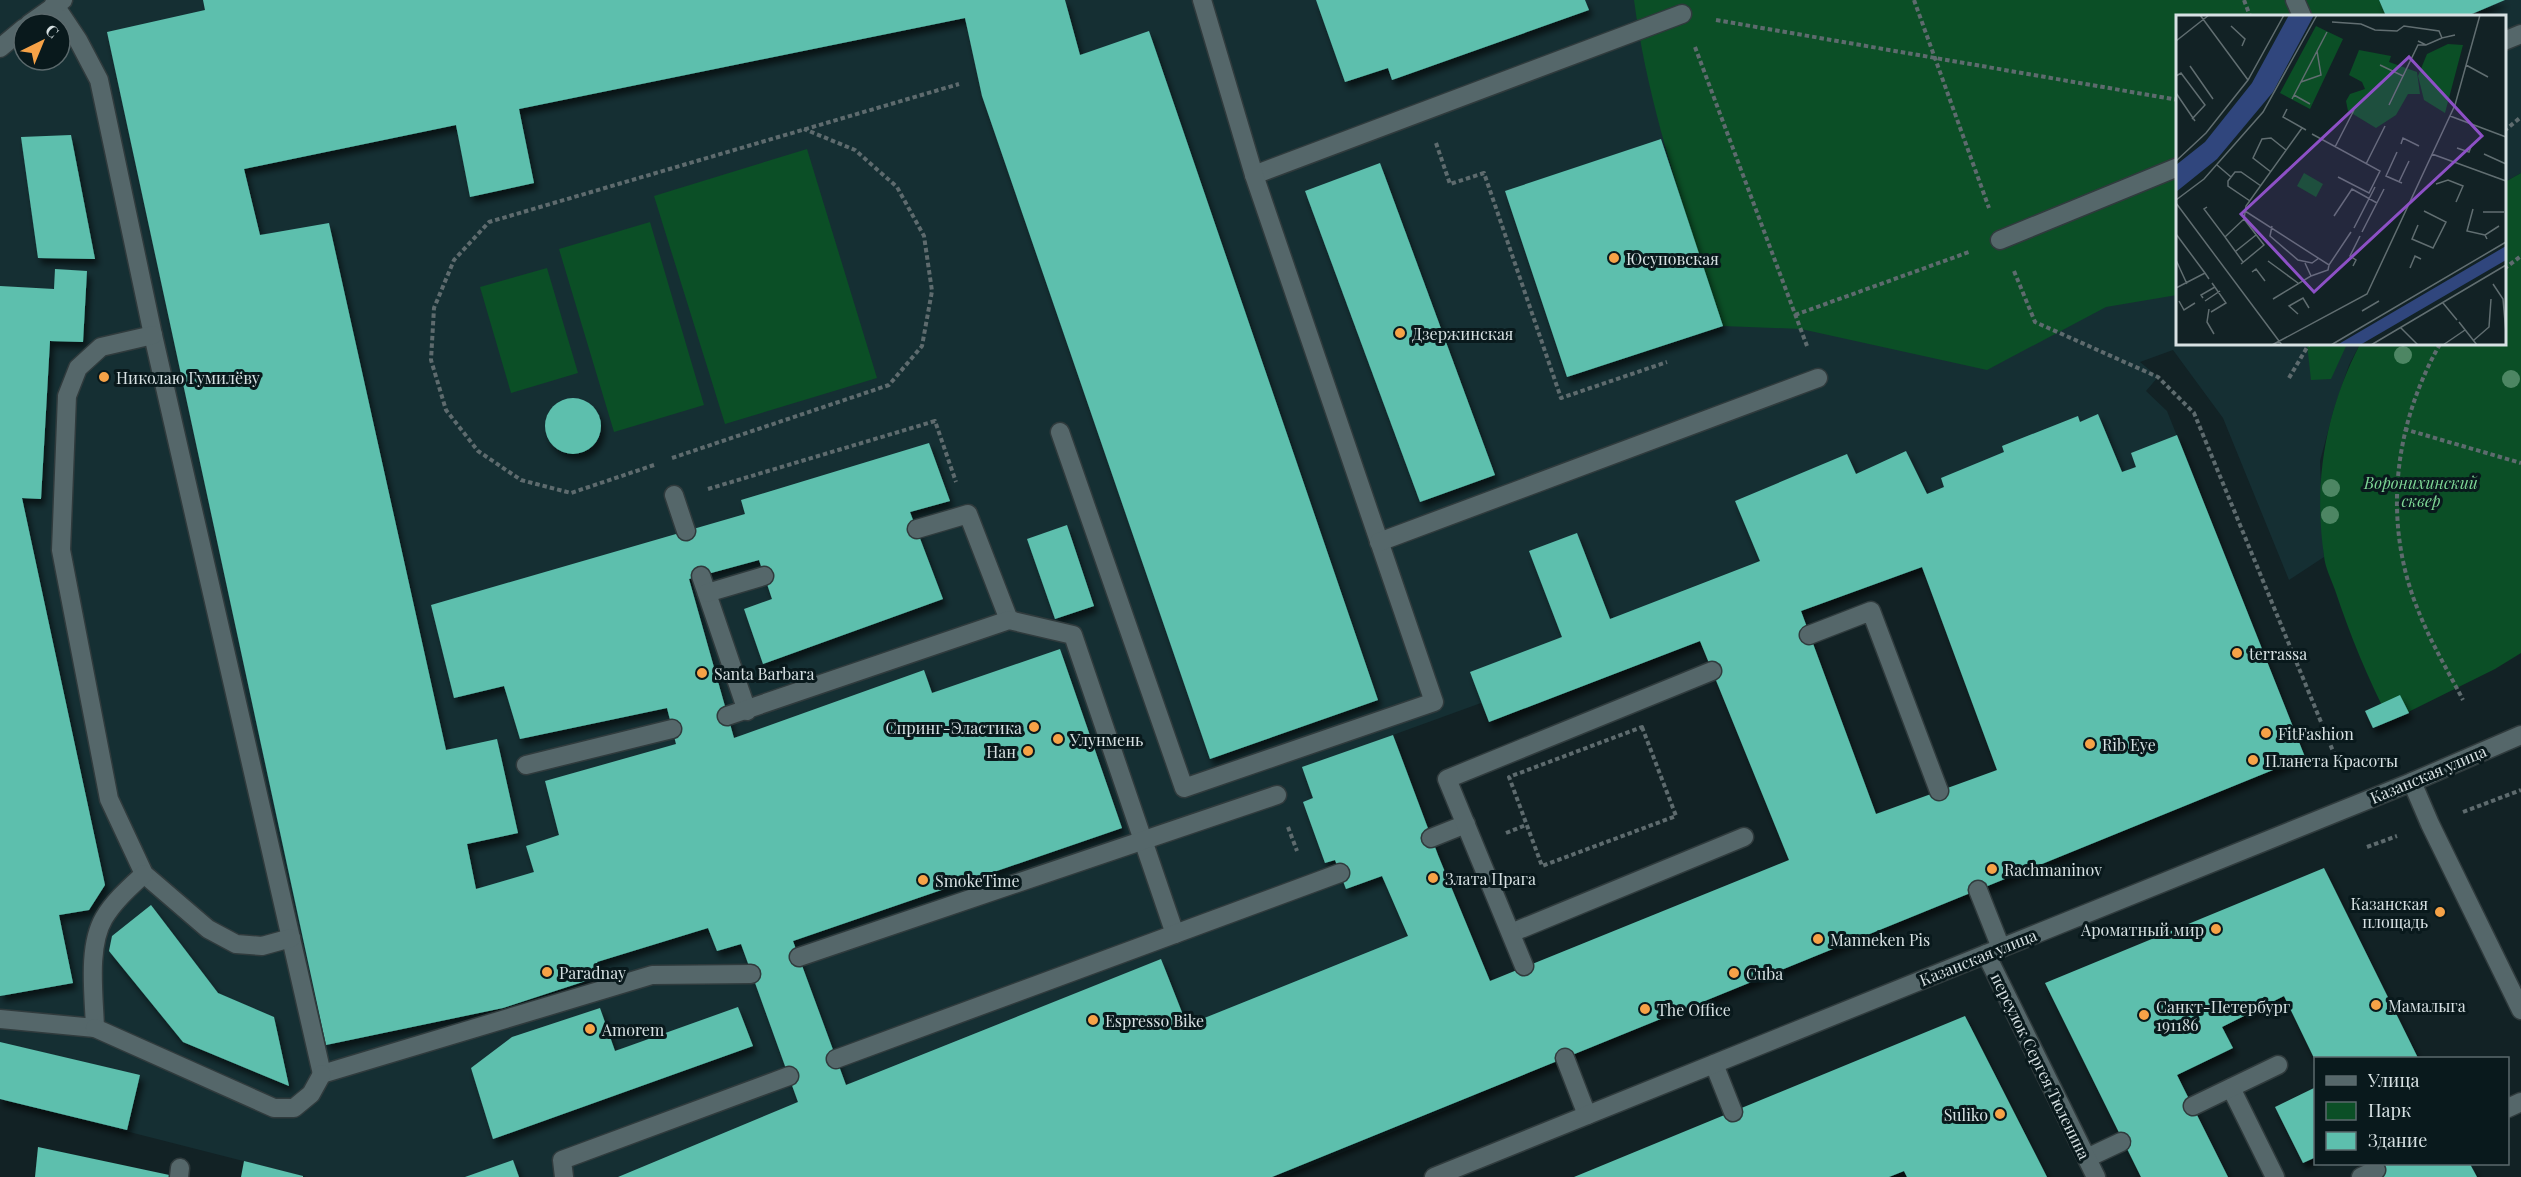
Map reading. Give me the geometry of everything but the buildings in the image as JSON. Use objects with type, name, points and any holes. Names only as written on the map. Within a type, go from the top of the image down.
[{"type":"street","points":[[1060,432],[1184,788],[1434,702],[1254,175],[1202,0]]},
{"type":"street","points":[[2295,0],[2302,15]]},
{"type":"street","points":[[0,1019],[94,1028],[274,1108],[294,1108],[311,1094],[322,1074],[153,335],[99,80],[58,2],[45,12]]},
{"type":"street","points":[[1254,175],[1682,15]]},
{"type":"street","points":[[2506,41],[2521,34]]},
{"type":"street","points":[[0,48],[12,38]]},
{"type":"street","points":[[2000,240],[2176,169]]},
{"type":"street","points":[[153,335],[101,347],[78,368],[67,396],[61,550],[109,799],[144,874],[208,929],[236,944],[262,946],[291,938]]},
{"type":"street","points":[[1379,542],[1818,378]]},
{"type":"street","points":[[674,497],[686,531]]},
{"type":"street","points":[[917,529],[968,513],[1009,620]]},
{"type":"street","points":[[747,711],[704,584],[764,576]]},
{"type":"street","points":[[1809,635],[1871,611],[1939,791]]},
{"type":"street","points":[[727,716],[1009,620],[1073,635],[1175,934]]},
{"type":"street","points":[[1524,966],[1447,779],[1712,671]]},
{"type":"street","points":[[526,765],[672,729]]},
{"type":"street","name":"Казанская улица","points":[[1434,1177],[2412,782],[2521,735]]},
{"type":"street","points":[[2412,782],[2430,824],[2521,1010]]},
{"type":"street","points":[[799,957],[1277,795]]},
{"type":"street","points":[[1431,838],[1466,824]]},
{"type":"street","points":[[1510,933],[1744,837]]},
{"type":"street","points":[[836,1059],[1340,873]]},
{"type":"street","points":[[94,1028],[93,958],[103,919],[124,892],[144,874]]},
{"type":"street","name":"переулок Сергея Тюленина","points":[[1978,890],[1993,951],[2096,1177]]},
{"type":"street","points":[[322,1074],[652,975],[751,974]]},
{"type":"street","points":[[1565,1058],[1587,1115]]},
{"type":"street","points":[[1714,1064],[1733,1112]]},
{"type":"street","points":[[2193,1106],[2278,1065]]},
{"type":"street","points":[[564,1177],[562,1160],[789,1076]]},
{"type":"street","points":[[2231,1088],[2275,1177]]},
{"type":"street","points":[[2086,1158],[2121,1142]]},
{"type":"path","points":[[1914,0],[2000,240],[2036,322],[2158,377],[2194,413],[2335,756]]},
{"type":"path","points":[[2244,0],[2250,15]]},
{"type":"path","points":[[1682,15],[2176,100]]},
{"type":"path","points":[[1682,15],[1818,378]]},
{"type":"path","points":[[804,129],[855,150],[897,187],[924,236],[932,291],[922,346],[889,385],[571,493],[521,480],[478,451],[446,410],[431,360],[434,308],[454,260],[489,222],[804,129],[959,84]]},
{"type":"path","points":[[1425,111],[1450,184],[1484,173],[1561,398],[1667,362]]},
{"type":"path","points":[[2506,130],[2521,117]]},
{"type":"path","points":[[1796,315],[2000,240]]},
{"type":"path","points":[[2506,267],[2521,256]]},
{"type":"path","points":[[2289,378],[2308,345]]},
{"type":"path","points":[[2439,345],[2423,374],[2404,429],[2397,475],[2397,521],[2404,567],[2418,610],[2463,700]]},
{"type":"path","points":[[674,497],[935,421],[968,513]]},
{"type":"path","points":[[2404,429],[2521,464]]},
{"type":"path","points":[[1642,727],[1676,816],[1542,866],[1526,825],[1509,777],[1642,727]]},
{"type":"path","points":[[1277,795],[1309,884]]},
{"type":"shaded area","points":[[0,0],[2521,0],[2521,173],[2506,181],[2506,15],[2176,15],[2176,345],[2359,345],[2349,365],[2334,409],[2320,461],[2324,557],[2289,580],[2223,418],[2173,350],[2140,362],[2158,377],[2146,391],[2167,411],[2305,757],[2083,847],[1944,487],[1927,494],[1906,451],[1856,474],[1847,455],[1735,501],[1760,561],[1682,591],[1700,641],[1489,722],[1481,703],[1393,735],[1438,855],[1382,876],[1476,1098],[1282,1177],[306,1177],[0,1099]]},
{"type":"green space","points":[[1634,0],[2379,0],[2386,15],[2176,15],[2176,295],[2106,307],[1987,370],[1801,329],[1723,326],[1659,125]]},
{"type":"green space","points":[[807,149],[877,378],[725,424],[654,196]]},
{"type":"green space","name":"Воронихинский сквер","points":[[2521,173],[2521,653],[2495,669],[2390,721],[2360,657],[2328,573],[2321,528],[2320,500],[2325,447],[2338,395],[2360,345],[2506,345],[2506,181]]},
{"type":"green space","points":[[650,222],[704,405],[614,432],[559,249]]},
{"type":"green space","points":[[547,268],[578,373],[511,393],[480,287]]},
{"type":"green space","points":[[2307,345],[2347,345],[2331,379],[2311,380]]},
{"type":"place","name":"Юсуповская","points":[[1614,258]]},
{"type":"place","name":"Дзержинская","points":[[1400,333]]},
{"type":"place","name":"Николаю Гумилёву","points":[[104,377]]},
{"type":"place","name":"terrassa","points":[[2237,653]]},
{"type":"place","name":"Santa Barbara","points":[[702,673]]},
{"type":"place","name":"Спринг-Эластика","points":[[1034,727]]},
{"type":"place","name":"FitFashion","points":[[2266,733]]},
{"type":"place","name":"Улунмень","points":[[1058,739]]},
{"type":"place","name":"Rib Eye","points":[[2090,744]]},
{"type":"place","name":"Нан","points":[[1028,751]]},
{"type":"place","name":"Планета Красоты","points":[[2253,760]]},
{"type":"place","name":"Rachmaninov","points":[[1992,869]]},
{"type":"place","name":"Злата Прага","points":[[1433,878]]},
{"type":"place","name":"SmokeTime","points":[[923,880]]},
{"type":"place","name":"Казанская площадь","points":[[2440,912]]},
{"type":"place","name":"Ароматный мир","points":[[2216,929]]},
{"type":"place","name":"Manneken Pis","points":[[1818,939]]},
{"type":"place","name":"Paradnay","points":[[547,972]]},
{"type":"place","name":"Cuba","points":[[1734,973]]},
{"type":"place","name":"Мамалыга","points":[[2376,1005]]},
{"type":"place","name":"The Office","points":[[1645,1009]]},
{"type":"place","name":"Санкт-Петербург 191186","points":[[2144,1015]]},
{"type":"place","name":"Espresso Bike","points":[[1093,1020]]},
{"type":"place","name":"Amorem","points":[[590,1029]]},
{"type":"place","name":"Suliko","points":[[2000,1114]]}]
